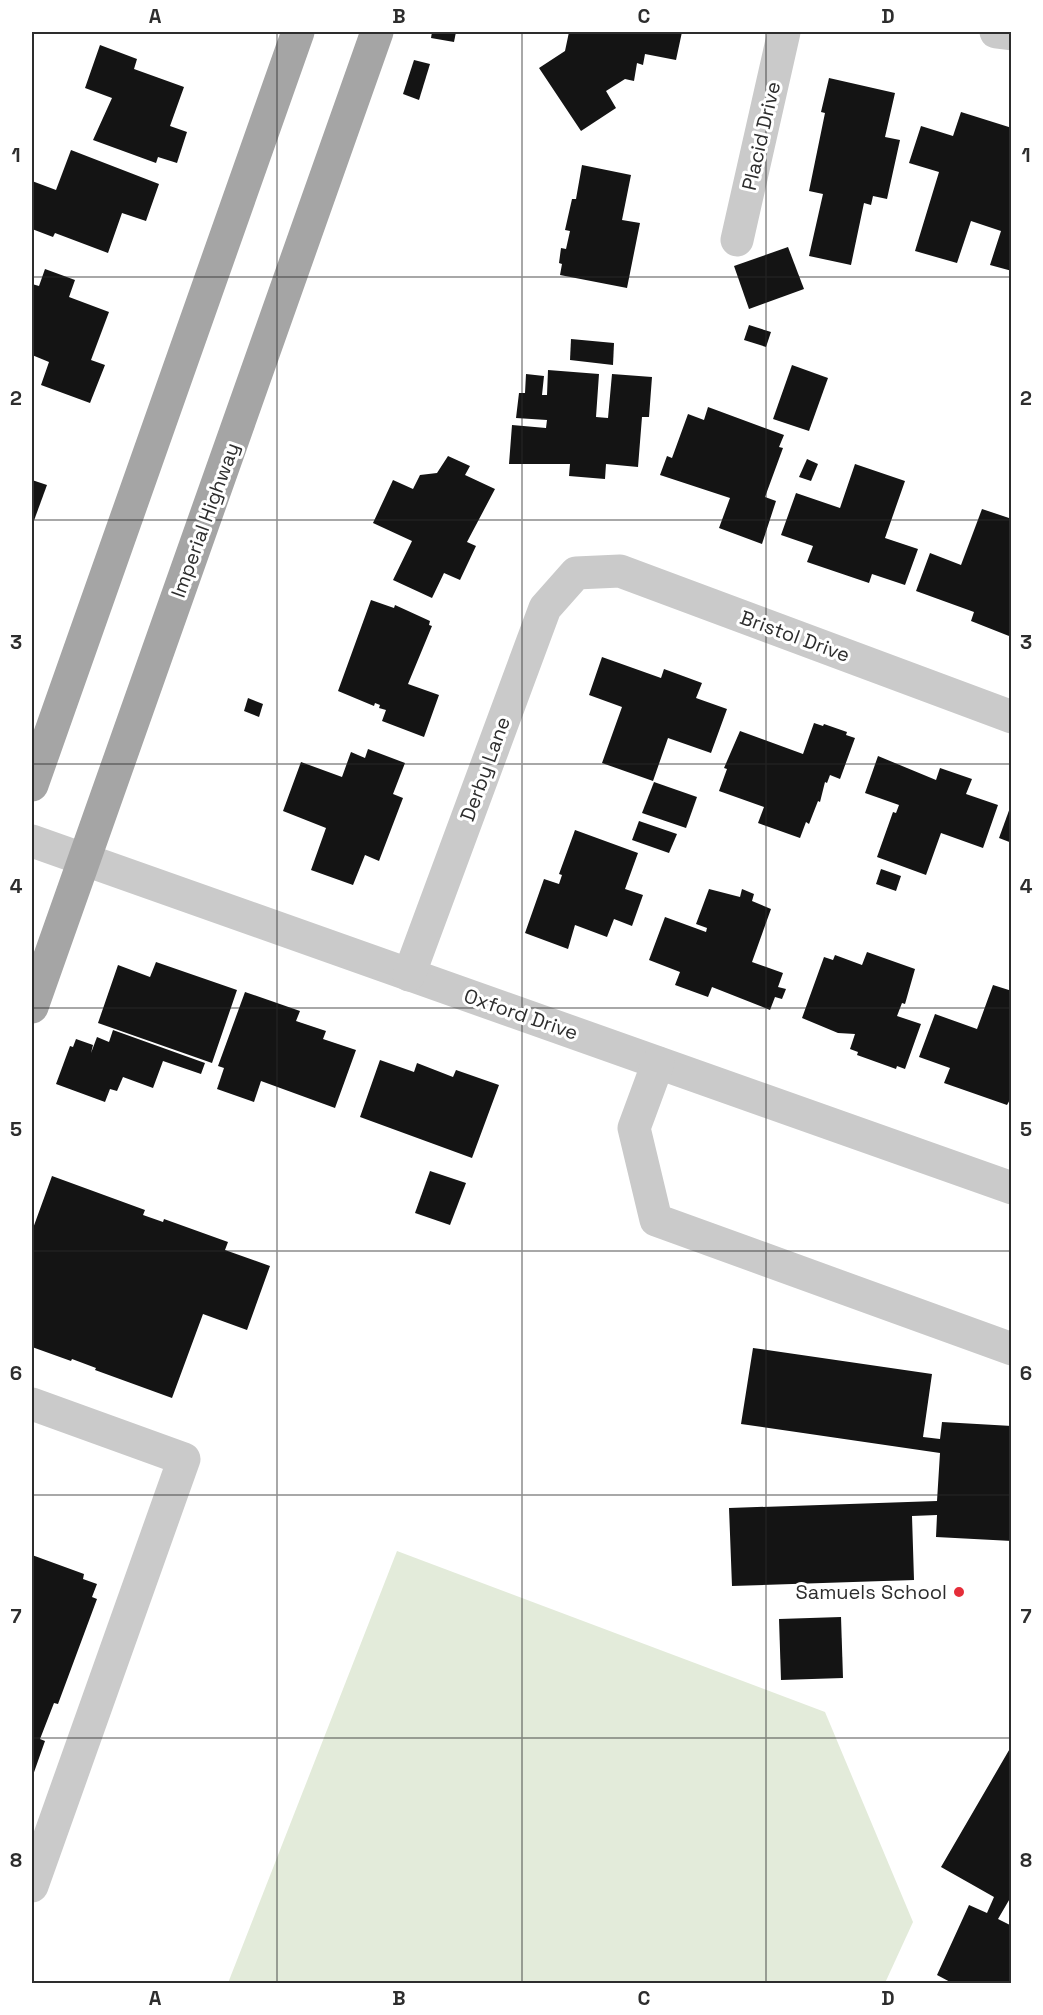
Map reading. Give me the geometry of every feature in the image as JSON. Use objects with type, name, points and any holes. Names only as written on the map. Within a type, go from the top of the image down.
[{"type":"main road","points":[[32,785],[298,32]]},
{"type":"main road","name":"Imperial Highway","points":[[32,1007],[377,32]]},
{"type":"street","name":"Placid Drive","points":[[737,240],[784,32]]},
{"type":"street","points":[[996,32],[1011,34]]},
{"type":"street","name":"Bristol Drive","points":[[576,573],[620,571],[1011,717]]},
{"type":"street","name":"Derby Lane","points":[[409,975],[545,608],[576,573]]},
{"type":"street","name":"Oxford Drive","points":[[32,841],[1011,1188]]},
{"type":"street","points":[[658,1063],[634,1128],[656,1220],[1011,1349]]},
{"type":"street","points":[[32,1404],[184,1459],[32,1886]]},
{"type":"green space","points":[[397,1551],[825,1712],[913,1922],[885,1983],[228,1983]]},
{"type":"building","points":[[432,32],[456,32],[454,42],[431,38]]},
{"type":"building","points":[[569,32],[682,32],[676,60],[645,54],[643,65],[637,63],[634,81],[625,79],[606,91],[616,108],[581,131],[539,68],[565,51]]},
{"type":"building","points":[[100,45],[137,59],[134,69],[184,87],[170,126],[187,132],[177,163],[158,157],[156,163],[93,140],[112,98],[85,88]]},
{"type":"building","points":[[414,60],[430,64],[419,100],[403,94]]},
{"type":"building","points":[[829,78],[895,93],[885,137],[900,140],[887,199],[873,196],[871,205],[864,203],[851,265],[809,256],[823,194],[809,191],[825,113],[821,112]]},
{"type":"building","points":[[961,112],[1012,128],[1012,271],[990,265],[1001,231],[971,221],[957,263],[915,251],[939,172],[909,163],[921,126],[953,136]]},
{"type":"building","points":[[71,150],[159,184],[146,221],[122,213],[108,253],[55,233],[53,237],[32,229],[32,181],[56,190]]},
{"type":"building","points":[[582,165],[631,175],[622,220],[640,223],[627,288],[560,275],[561,248],[566,249],[570,231],[565,230],[572,199],[576,199]]},
{"type":"building","points":[[788,247],[804,289],[749,309],[734,266]]},
{"type":"building","points":[[45,269],[75,280],[69,297],[109,312],[91,360],[105,365],[90,403],[41,385],[49,362],[32,355],[32,284],[39,286]]},
{"type":"building","points":[[749,325],[771,332],[766,347],[744,340]]},
{"type":"building","points":[[571,339],[614,343],[613,365],[570,360]]},
{"type":"building","points":[[792,365],[828,378],[809,431],[773,419]]},
{"type":"building","points":[[548,370],[599,374],[596,417],[608,418],[612,374],[652,377],[649,417],[642,417],[638,467],[606,464],[605,479],[569,476],[570,464],[509,464],[512,425],[546,428],[547,420],[516,418],[519,393],[525,393],[526,374],[544,376],[542,395],[547,395]]},
{"type":"building","points":[[708,407],[784,435],[779,447],[783,448],[765,497],[776,501],[762,544],[719,528],[730,498],[660,475],[667,456],[672,458],[688,414],[704,420]]},
{"type":"building","points":[[448,456],[470,466],[465,475],[495,489],[467,542],[476,546],[460,580],[444,573],[432,598],[393,580],[412,541],[373,523],[393,480],[413,489],[420,475],[437,473]]},
{"type":"building","points":[[807,459],[818,464],[811,481],[799,477]]},
{"type":"building","points":[[855,464],[905,481],[885,538],[918,549],[905,585],[872,574],[869,583],[807,562],[813,546],[781,535],[796,493],[840,508]]},
{"type":"building","points":[[32,480],[47,485],[32,526]]},
{"type":"building","points":[[982,509],[1012,519],[1009,636],[971,621],[974,612],[916,591],[930,553],[961,565]]},
{"type":"building","points":[[371,600],[394,608],[395,605],[430,621],[429,625],[432,626],[408,684],[439,695],[424,737],[382,721],[386,710],[379,708],[380,705],[375,703],[374,706],[338,691]]},
{"type":"building","points":[[602,657],[661,678],[664,669],[702,683],[696,698],[727,709],[711,753],[668,738],[653,781],[602,763],[622,707],[589,695]]},
{"type":"building","points":[[248,698],[263,704],[259,717],[244,711]]},
{"type":"building","points":[[814,723],[847,732],[846,735],[855,738],[840,779],[830,775],[827,783],[825,782],[820,802],[818,801],[809,824],[806,822],[800,838],[758,823],[764,807],[719,791],[727,769],[724,768],[740,731],[803,754]]},
{"type":"building","points":[[368,749],[405,763],[393,794],[403,798],[379,861],[365,855],[353,885],[311,870],[326,828],[283,811],[301,762],[342,777],[351,752],[365,758]]},
{"type":"building","points":[[878,756],[936,780],[940,768],[972,779],[966,794],[998,805],[983,848],[941,833],[926,875],[877,857],[893,812],[896,813],[899,805],[865,793]]},
{"type":"building","points":[[654,782],[697,797],[686,828],[642,813]]},
{"type":"building","points":[[1012,805],[1012,843],[999,838]]},
{"type":"building","points":[[639,821],[677,834],[669,853],[632,840]]},
{"type":"building","points":[[575,830],[638,853],[625,889],[643,895],[632,926],[614,919],[607,937],[575,925],[568,949],[525,933],[544,879],[559,884],[562,875],[559,874]]},
{"type":"building","points":[[881,869],[901,876],[896,891],[876,884]]},
{"type":"building","points":[[709,889],[740,897],[742,889],[754,894],[752,901],[771,909],[752,962],[783,973],[778,987],[786,989],[782,999],[775,997],[770,1010],[712,987],[708,997],[675,985],[680,972],[649,960],[665,917],[706,932],[707,928],[696,924]]},
{"type":"building","points":[[867,952],[915,969],[905,1004],[902,1003],[897,1016],[921,1024],[905,1069],[897,1066],[896,1069],[857,1055],[858,1052],[850,1049],[855,1034],[838,1033],[802,1018],[824,957],[833,960],[835,955],[862,965]]},
{"type":"building","points":[[156,962],[237,990],[212,1063],[98,1023],[118,965],[150,977]]},
{"type":"building","points":[[993,985],[1012,991],[1012,1096],[1007,1105],[944,1083],[950,1068],[919,1057],[935,1014],[977,1029]]},
{"type":"building","points":[[245,992],[300,1011],[296,1021],[326,1031],[323,1039],[356,1050],[335,1108],[261,1081],[254,1102],[217,1089],[224,1068],[218,1066]]},
{"type":"building","points":[[113,1030],[205,1063],[201,1074],[163,1061],[153,1088],[123,1077],[117,1091],[110,1089],[105,1102],[56,1084],[70,1046],[73,1047],[76,1039],[93,1045],[91,1053],[97,1037],[109,1042]]},
{"type":"building","points":[[380,1060],[414,1072],[417,1063],[453,1077],[456,1070],[499,1085],[472,1158],[360,1117]]},
{"type":"building","points":[[430,1171],[466,1183],[450,1225],[415,1213]]},
{"type":"building","points":[[52,1176],[145,1210],[143,1215],[163,1222],[164,1219],[228,1242],[225,1250],[270,1266],[247,1330],[203,1314],[172,1398],[95,1370],[96,1368],[72,1359],[71,1361],[32,1347],[32,1231]]},
{"type":"building","points":[[753,1348],[932,1374],[923,1437],[940,1439],[942,1422],[1012,1426],[1012,1541],[936,1537],[937,1515],[912,1516],[914,1580],[732,1586],[729,1508],[937,1501],[940,1453],[741,1424]]},
{"type":"building","points":[[32,1555],[84,1574],[83,1579],[97,1584],[92,1597],[97,1599],[58,1704],[54,1703],[40,1739],[45,1741],[32,1778]]},
{"type":"building","points":[[841,1617],[843,1678],[781,1680],[779,1619]]},
{"type":"building","points":[[1012,1745],[1012,1895],[998,1919],[1012,1926],[1012,1984],[954,1984],[937,1975],[969,1905],[987,1913],[994,1897],[941,1867]]},
{"type":"place","name":"Samuels School","points":[[959,1592]]}]
